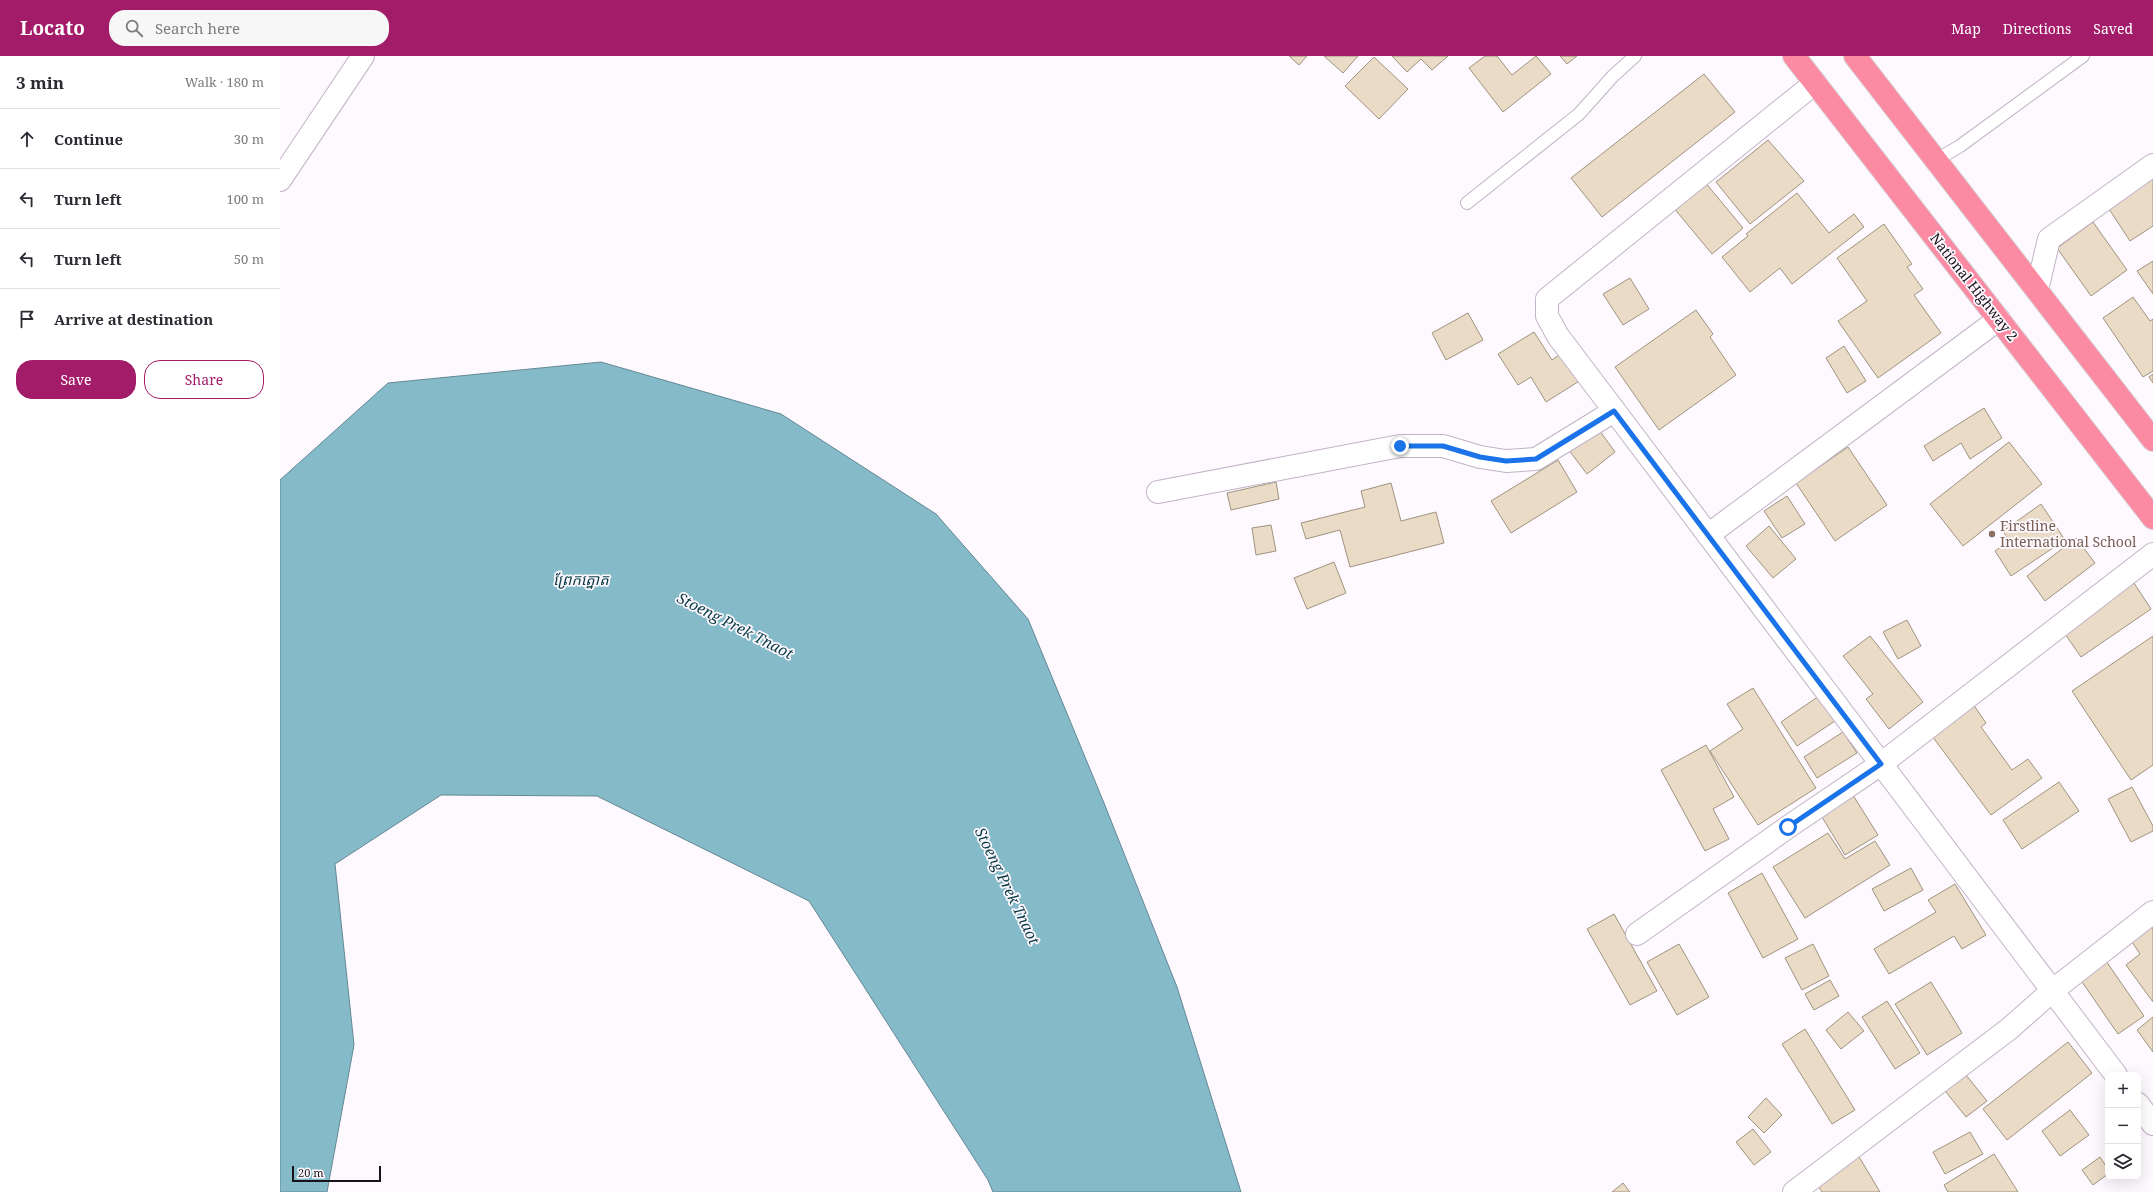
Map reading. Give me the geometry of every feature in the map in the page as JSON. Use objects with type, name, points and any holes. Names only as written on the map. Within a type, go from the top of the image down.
[{"type":"highway","name":"National Highway 2","points":[[1794,56],[2153,518]]},
{"type":"highway","points":[[1855,56],[2153,440]]},
{"type":"street","points":[[280,180],[363,56]]},
{"type":"street","points":[[1815,83],[1547,299],[1547,316],[1558,336],[1614,411],[2114,1072]]},
{"type":"street","points":[[2037,290],[2049,239],[2153,166]]},
{"type":"street","points":[[1708,534],[1999,319]]},
{"type":"street","points":[[1158,492],[1400,446],[1443,446],[1480,457],[1506,461],[1536,459],[1614,411]]},
{"type":"street","points":[[1637,934],[1788,827],[1881,764],[2153,554]]},
{"type":"street","points":[[1794,1192],[2009,1029],[2052,991],[2153,912]]},
{"type":"street","points":[[2141,1108],[2153,1124]]},
{"type":"lane","points":[[1467,203],[1579,114],[1612,76],[1635,56]]},
{"type":"lane","points":[[1936,160],[1960,146],[2083,56]]},
{"type":"water","name":"ព្រែកត្នោត","points":[[601,362],[781,414],[936,514],[1028,619],[1104,803],[1177,987],[1241,1192],[993,1192],[988,1180],[809,901],[597,796],[441,795],[335,864],[354,1045],[327,1192],[280,1192],[280,480],[388,383]]},
{"type":"building","points":[[1289,56],[1307,56],[1299,65]]},
{"type":"building","points":[[1324,56],[1358,56],[1343,73]]},
{"type":"building","points":[[1392,56],[1448,56],[1432,70],[1421,59],[1407,72]]},
{"type":"building","points":[[1485,56],[1497,56],[1512,75],[1536,56],[1551,74],[1503,112],[1469,68]]},
{"type":"building","points":[[1560,56],[1577,56],[1567,64]]},
{"type":"building","points":[[1374,57],[1408,89],[1379,119],[1345,86]]},
{"type":"building","points":[[1704,74],[1735,112],[1602,217],[1571,178]]},
{"type":"building","points":[[1768,140],[1804,181],[1750,224],[1716,182]]},
{"type":"building","points":[[2153,176],[2153,226],[2130,241],[2107,206]]},
{"type":"building","points":[[1704,181],[1743,228],[1712,254],[1673,207]]},
{"type":"building","points":[[1797,193],[1829,233],[1854,214],[1864,227],[1792,284],[1780,268],[1750,292],[1722,257],[1748,236],[1746,234]]},
{"type":"building","points":[[2093,222],[2127,270],[2091,296],[2057,248]]},
{"type":"building","points":[[1884,224],[1912,264],[1907,267],[1923,289],[1914,295],[1941,333],[1878,378],[1838,321],[1867,301],[1837,258]]},
{"type":"building","points":[[2153,261],[2153,294],[2137,271]]},
{"type":"building","points":[[1630,278],[1649,309],[1623,325],[1603,294]]},
{"type":"building","points":[[2133,297],[2150,321],[2153,319],[2153,371],[2143,377],[2103,318]]},
{"type":"building","points":[[1696,310],[1713,334],[1710,337],[1736,375],[1659,430],[1615,367]]},
{"type":"building","points":[[1468,313],[1483,340],[1446,360],[1432,333]]},
{"type":"building","points":[[1534,332],[1552,360],[1563,352],[1581,380],[1546,402],[1531,377],[1518,385],[1498,354]]},
{"type":"building","points":[[1844,346],[1866,381],[1847,393],[1826,358]]},
{"type":"building","points":[[2153,374],[2153,383],[2149,377]]},
{"type":"building","points":[[1984,408],[2002,438],[1970,459],[1961,443],[1933,461],[1924,446]]},
{"type":"building","points":[[1597,427],[1615,452],[1587,474],[1568,449]]},
{"type":"building","points":[[2009,442],[2042,484],[1963,546],[1930,504]]},
{"type":"building","points":[[1848,447],[1887,505],[1835,541],[1796,483]]},
{"type":"building","points":[[1558,460],[1577,492],[1511,533],[1491,501]]},
{"type":"building","points":[[1276,482],[1279,499],[1231,510],[1227,493]]},
{"type":"building","points":[[1391,483],[1401,521],[1436,512],[1444,543],[1350,567],[1340,530],[1306,539],[1301,523],[1365,507],[1361,491]]},
{"type":"building","points":[[1787,496],[1805,524],[1782,538],[1764,511]]},
{"type":"building","points":[[2041,504],[2065,540],[2011,576],[1995,551],[2009,541],[2003,531]]},
{"type":"building","points":[[1271,525],[1276,551],[1256,555],[1252,528]]},
{"type":"building","points":[[1769,526],[1796,559],[1773,578],[1746,546]]},
{"type":"building","points":[[2076,538],[2095,563],[2045,601],[2027,576]]},
{"type":"building","points":[[1334,562],[1346,593],[1307,609],[1294,578]]},
{"type":"building","points":[[2134,583],[2151,609],[2081,657],[2063,631]]},
{"type":"building","points":[[1907,620],[1921,646],[1898,659],[1883,632]]},
{"type":"building","points":[[1870,636],[1923,702],[1889,729],[1866,699],[1873,694],[1843,656]]},
{"type":"building","points":[[2153,636],[2153,765],[2131,780],[2072,691]]},
{"type":"building","points":[[1753,688],[1816,788],[1758,825],[1710,751],[1743,729],[1727,704]]},
{"type":"building","points":[[1819,696],[1835,721],[1797,746],[1781,722]]},
{"type":"building","points":[[1971,701],[1986,723],[1981,727],[2012,770],[2028,759],[2042,778],[1991,815],[1929,732]]},
{"type":"building","points":[[1843,732],[1857,753],[1817,778],[1804,757]]},
{"type":"building","points":[[1706,745],[1734,797],[1713,809],[1729,839],[1705,851],[1661,770]]},
{"type":"building","points":[[2059,782],[2079,811],[2022,849],[2003,820]]},
{"type":"building","points":[[2132,787],[2153,826],[2153,831],[2131,842],[2108,799]]},
{"type":"building","points":[[1851,792],[1878,835],[1845,855],[1819,812]]},
{"type":"building","points":[[1828,833],[1845,859],[1875,841],[1890,865],[1805,918],[1773,867]]},
{"type":"building","points":[[1911,868],[1923,890],[1884,911],[1872,889]]},
{"type":"building","points":[[1762,873],[1798,939],[1763,958],[1728,893]]},
{"type":"building","points":[[1955,884],[1986,935],[1962,949],[1954,936],[1889,974],[1874,949],[1936,912],[1928,900]]},
{"type":"building","points":[[1614,914],[1657,991],[1630,1005],[1587,929]]},
{"type":"building","points":[[2148,922],[2153,929],[2153,1002],[2126,965],[2140,954],[2128,936]]},
{"type":"building","points":[[1679,944],[1709,997],[1677,1015],[1647,962]]},
{"type":"building","points":[[1813,944],[1829,976],[1802,990],[1785,958]]},
{"type":"building","points":[[2106,961],[2144,1016],[2118,1034],[2080,979]]},
{"type":"building","points":[[1830,980],[1839,996],[1814,1010],[1805,994]]},
{"type":"building","points":[[1931,982],[1962,1033],[1927,1055],[1895,1004]]},
{"type":"building","points":[[1887,1001],[1920,1053],[1895,1069],[1862,1017]]},
{"type":"building","points":[[1848,1012],[1864,1031],[1841,1049],[1826,1030]]},
{"type":"building","points":[[2153,1017],[2153,1052],[2137,1030]]},
{"type":"building","points":[[1805,1029],[1855,1110],[1832,1124],[1782,1044]]},
{"type":"building","points":[[2068,1042],[2092,1073],[2007,1140],[1983,1109]]},
{"type":"building","points":[[1962,1070],[1987,1101],[1966,1117],[1942,1087]]},
{"type":"building","points":[[1766,1098],[1782,1115],[1764,1133],[1748,1117]]},
{"type":"building","points":[[2070,1110],[2089,1135],[2060,1156],[2042,1131]]},
{"type":"building","points":[[1753,1129],[1771,1152],[1754,1165],[1736,1142]]},
{"type":"building","points":[[1970,1132],[1983,1154],[1945,1174],[1933,1152]]},
{"type":"building","points":[[1994,1154],[2018,1192],[1948,1192],[1944,1185]]},
{"type":"building","points":[[1858,1155],[1880,1192],[1822,1192],[1815,1181]]},
{"type":"building","points":[[2100,1157],[2105,1164],[2105,1176],[2093,1185],[2082,1170]]},
{"type":"building","points":[[1623,1183],[1630,1192],[1612,1192]]},
{"type":"place","name":"Firstline International School","points":[[1992,534]]},
{"type":"route","points":[[1400,446],[1443,446],[1480,457],[1506,461],[1536,459],[1614,411],[1881,764],[1788,827]]},
{"type":"water label","name":"Stoeng Prek Tnaot","points":[[735,626]]},
{"type":"water label","name":"Stoeng Prek Tnaot","points":[[1007,886]]}]
